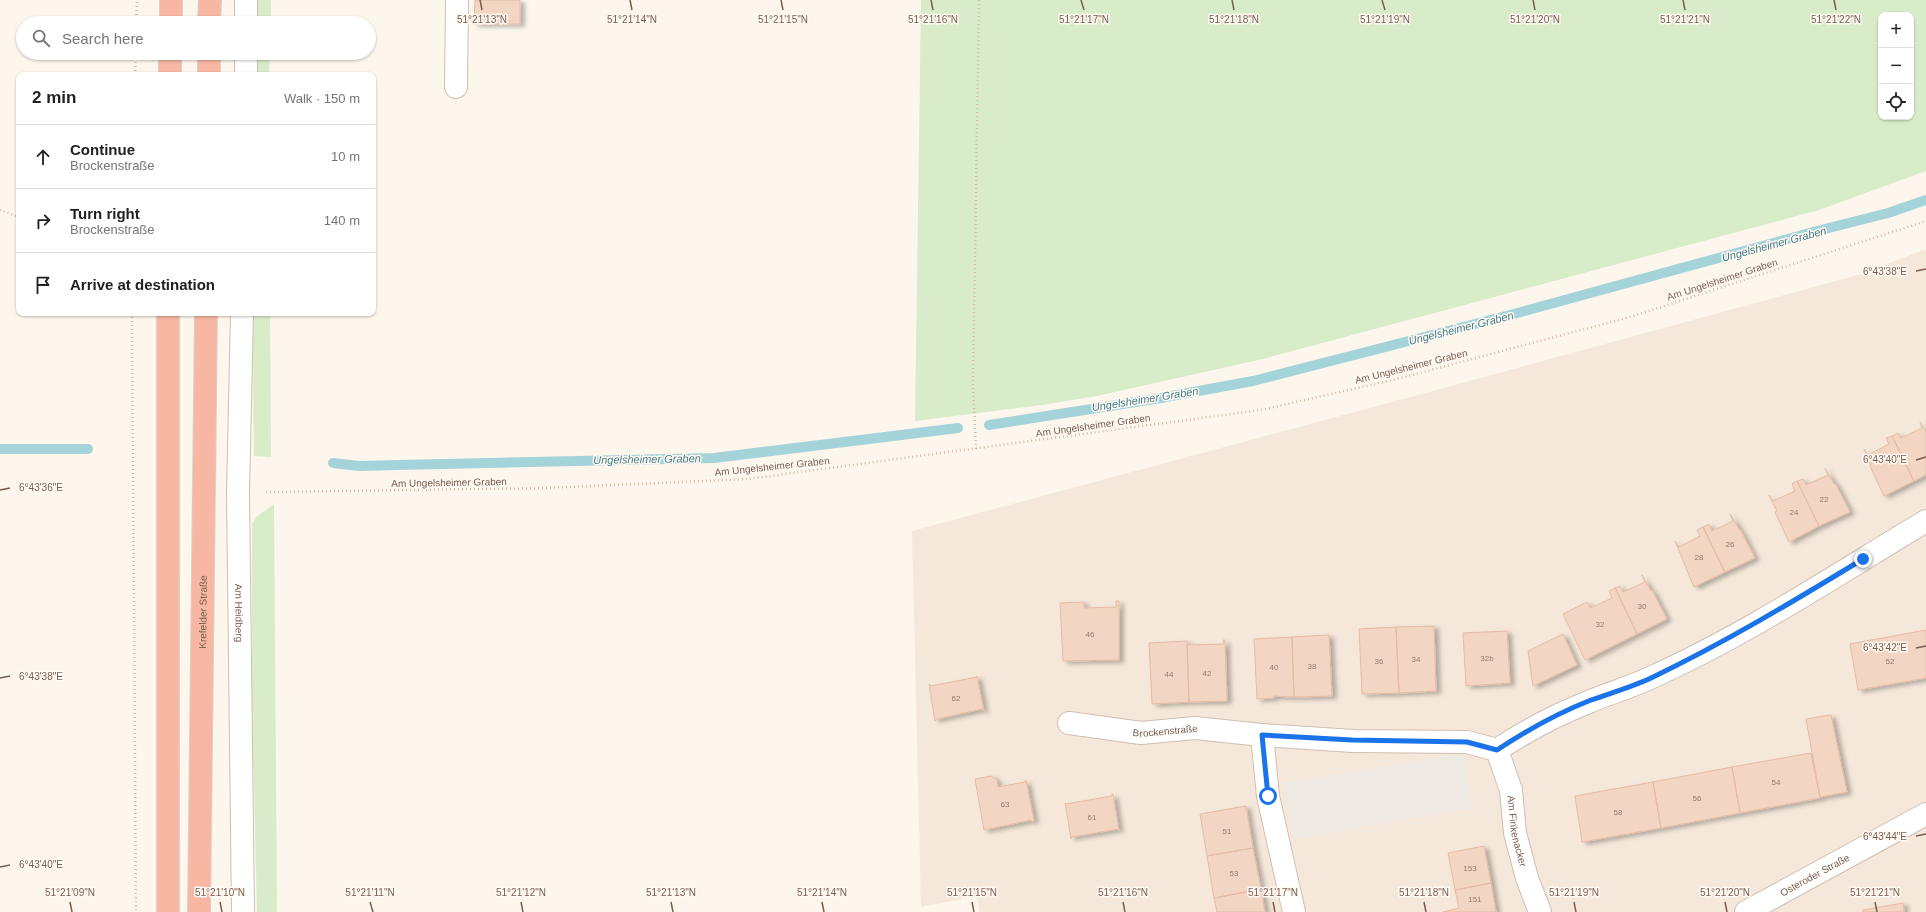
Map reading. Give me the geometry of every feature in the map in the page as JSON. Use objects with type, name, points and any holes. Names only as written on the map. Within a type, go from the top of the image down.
[{"type":"highway","points":[[171,0],[171,16]]},
{"type":"highway","points":[[209,16],[210,0]]},
{"type":"highway","points":[[170,60],[170,72]]},
{"type":"highway","points":[[209,60],[209,72]]},
{"type":"highway","points":[[168,316],[168,912]]},
{"type":"highway","name":"Krefelder Straße","points":[[199,912],[206,316]]},
{"type":"street","points":[[246,0],[246,16]]},
{"type":"street","points":[[456,87],[457,0]]},
{"type":"street","points":[[246,60],[246,72]]},
{"type":"street","name":"Am Heidberg","points":[[242,316],[238,492],[243,912]]},
{"type":"street","points":[[1497,750],[1527,730],[1590,701],[1650,678],[1716,645],[1926,521]]},
{"type":"street","name":"Brockenstraße","points":[[1069,722],[1141,733],[1195,728],[1262,735],[1352,740],[1467,742],[1497,750]]},
{"type":"street","points":[[1262,735],[1268,796],[1294,912]]},
{"type":"street","name":"Am Finkenacker","points":[[1497,750],[1511,790],[1515,834],[1527,878],[1540,912]]},
{"type":"street","name":"Osteroder Straße","points":[[1746,912],[1926,814]]},
{"type":"path","points":[[136,16],[137,0]]},
{"type":"path","points":[[976,449],[973,384],[979,0]]},
{"type":"path","points":[[135,72],[136,60]]},
{"type":"path","points":[[0,210],[16,216]]},
{"type":"path","name":"Am Ungelsheimer Graben","points":[[238,492],[545,488],[748,479],[1261,410],[1398,379],[1630,317],[1926,221]]},
{"type":"path","points":[[132,316],[136,912]]},
{"type":"shaded area","points":[[1926,249],[1926,912],[979,912],[977,896],[921,907],[912,531],[1861,274]]},
{"type":"shaded area","points":[[1464,753],[1472,808],[1294,839],[1283,783]]},
{"type":"green space","points":[[255,0],[271,0],[271,16],[255,16]]},
{"type":"green space","points":[[921,0],[1926,0],[1926,171],[1819,210],[1263,359],[1097,396],[1042,405],[915,421]]},
{"type":"green space","points":[[254,60],[270,60],[269,72],[253,72]]},
{"type":"green space","points":[[252,316],[270,316],[271,457],[254,456]]},
{"type":"green space","points":[[274,504],[277,912],[257,912],[252,706],[252,524],[256,517]]},
{"type":"building","points":[[475,0],[520,0],[520,24],[474,24]]},
{"type":"building","points":[[1920,422],[1926,432],[1926,475],[1914,481],[1892,436],[1898,433],[1901,438],[1922,428]]},
{"type":"building","points":[[1892,436],[1914,481],[1884,496],[1864,449],[1868,455],[1889,444],[1886,438]]},
{"type":"building","points":[[1825,468],[1834,484],[1835,483],[1850,512],[1819,526],[1797,481],[1803,479],[1806,485],[1828,475]]},
{"type":"building","points":[[1797,481],[1819,526],[1789,542],[1769,495],[1773,501],[1795,491],[1792,484]]},
{"type":"building","points":[[1730,514],[1740,529],[1755,558],[1725,572],[1703,527],[1709,524],[1712,531],[1733,521]]},
{"type":"building","points":[[1703,527],[1725,572],[1694,587],[1675,541],[1679,547],[1700,536],[1697,530]]},
{"type":"building","points":[[1642,575],[1651,591],[1652,590],[1667,619],[1637,634],[1615,588],[1620,586],[1623,592],[1645,582]]},
{"type":"building","points":[[1615,588],[1637,634],[1585,660],[1563,614],[1587,602],[1590,608],[1612,598],[1609,591]]},
{"type":"building","points":[[1116,601],[1119,601],[1119,660],[1063,661],[1060,603],[1084,602],[1084,608],[1116,607]]},
{"type":"building","points":[[1434,626],[1436,691],[1399,693],[1396,627]]},
{"type":"building","points":[[1396,627],[1399,693],[1362,694],[1359,629]]},
{"type":"building","points":[[1926,630],[1926,678],[1858,690],[1850,644]]},
{"type":"building","points":[[1507,631],[1510,683],[1466,686],[1463,633]]},
{"type":"building","points":[[1563,634],[1577,665],[1533,686],[1528,651]]},
{"type":"building","points":[[1329,635],[1332,696],[1294,697],[1292,637]]},
{"type":"building","points":[[1292,637],[1294,697],[1274,696],[1274,698],[1257,699],[1254,639]]},
{"type":"building","points":[[1223,640],[1225,640],[1227,701],[1189,702],[1187,645],[1224,644]]},
{"type":"building","points":[[1187,641],[1189,702],[1152,704],[1149,643]]},
{"type":"building","points":[[977,676],[984,712],[982,709],[937,719],[935,721],[929,684],[931,686]]},
{"type":"building","points":[[1831,715],[1847,792],[1820,797],[1806,719]]},
{"type":"building","points":[[1811,753],[1820,798],[1740,813],[1732,767]]},
{"type":"building","points":[[1732,767],[1740,813],[1661,828],[1653,782]]},
{"type":"building","points":[[991,776],[997,780],[998,787],[1025,782],[1026,780],[1034,821],[1032,822],[1031,820],[984,830],[975,779]]},
{"type":"building","points":[[1653,782],[1661,828],[1582,842],[1575,796]]},
{"type":"building","points":[[1112,794],[1119,831],[1118,829],[1072,837],[1071,839],[1065,803],[1112,796]]},
{"type":"building","points":[[1246,806],[1253,848],[1207,856],[1200,814]]},
{"type":"building","points":[[1484,846],[1491,883],[1455,890],[1448,853]]},
{"type":"building","points":[[1253,848],[1261,889],[1214,898],[1207,856]]},
{"type":"building","points":[[1491,883],[1496,912],[1443,912],[1459,908],[1455,890]]},
{"type":"building","points":[[1261,889],[1265,912],[1217,912],[1214,898]]},
{"type":"building","points":[[1903,903],[1904,912],[1863,912],[1863,910]]},
{"type":"waterway","name":"Ungelsheimer Graben","points":[[989,425],[1155,399],[1253,381],[1510,315],[1888,213],[1926,200]]},
{"type":"waterway","name":"Ungelsheimer Graben","points":[[333,463],[359,466],[714,458],[958,428]]},
{"type":"waterway","name":"Ungelsheimer Graben","points":[[0,449],[88,449]]},
{"type":"route","points":[[1268,796],[1262,735],[1352,740],[1467,742],[1497,750],[1527,730],[1590,701],[1650,678],[1716,645],[1863,559]]}]
